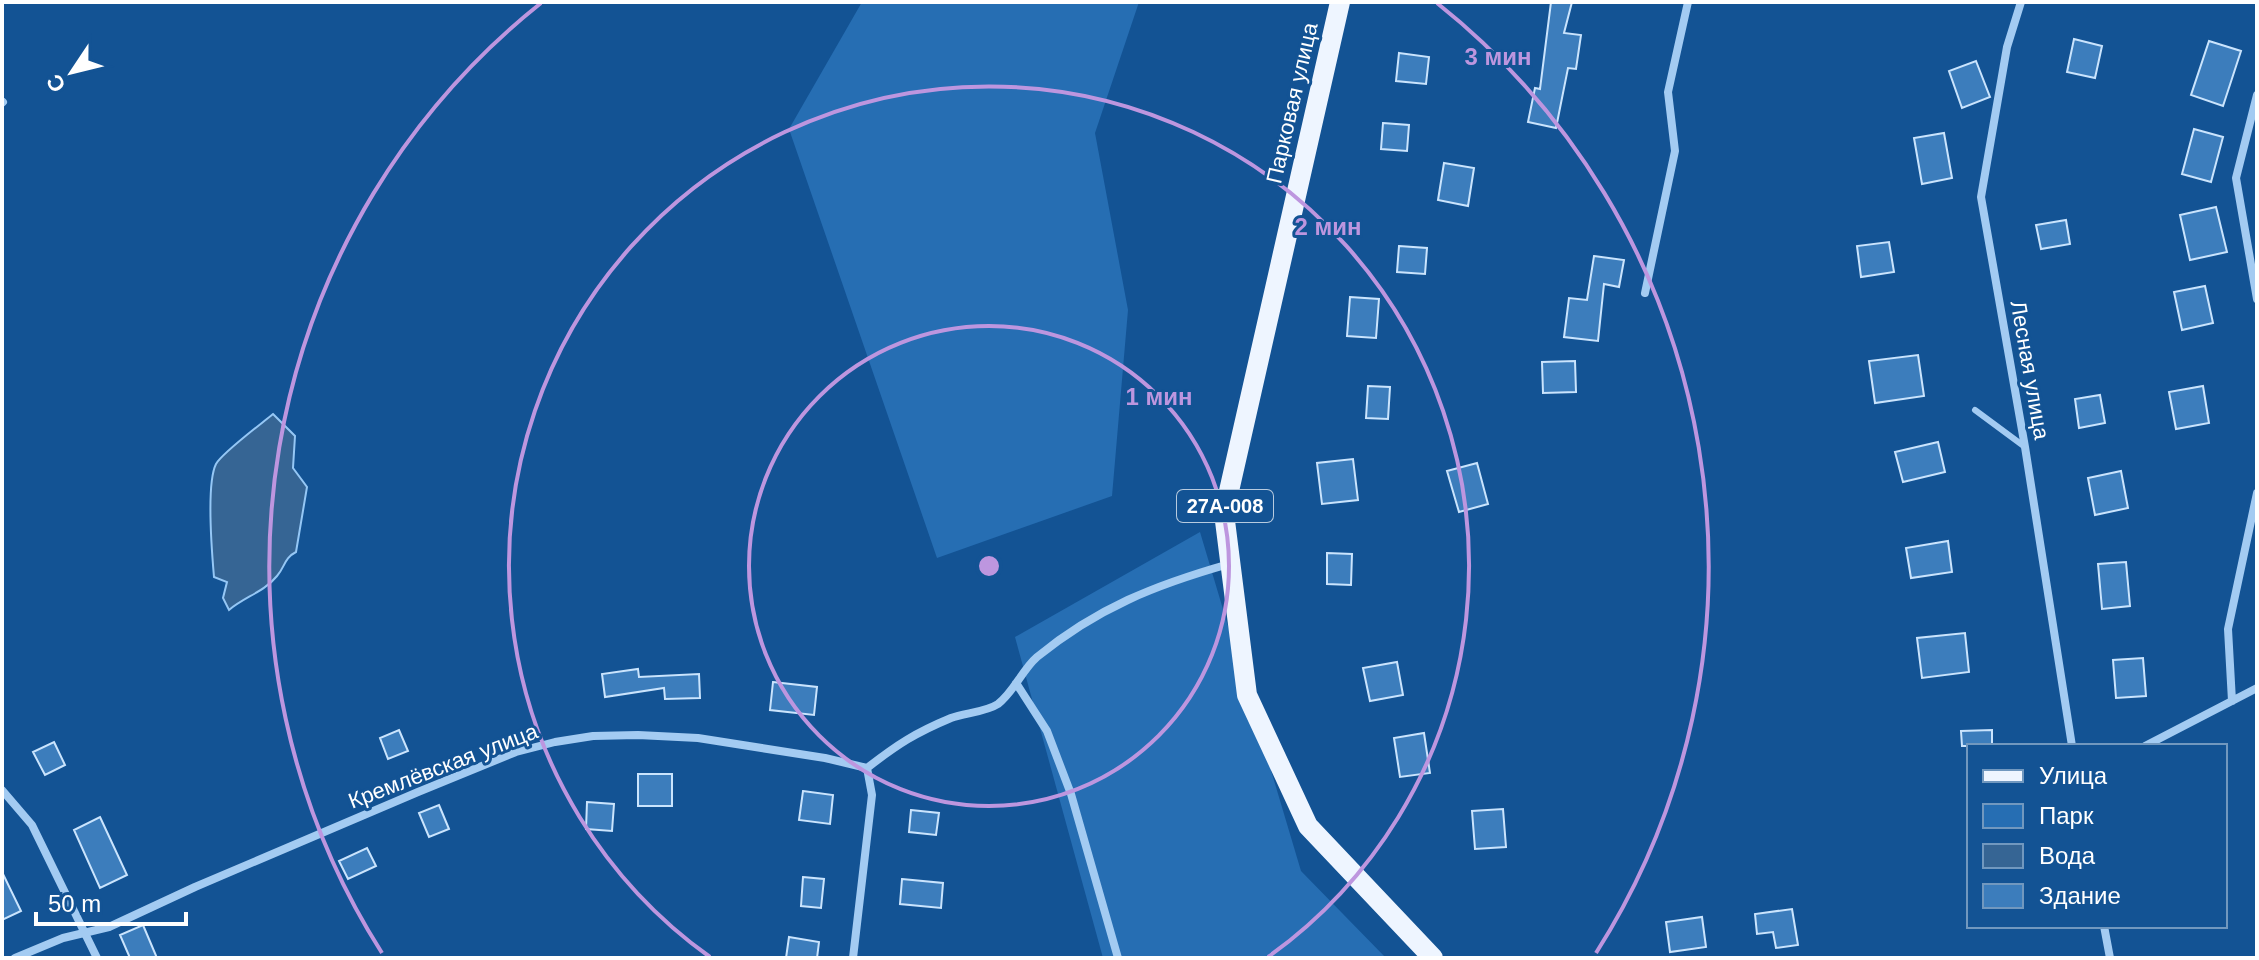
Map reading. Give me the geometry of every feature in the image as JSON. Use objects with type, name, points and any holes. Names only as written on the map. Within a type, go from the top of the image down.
[{"type":"main road","name":"Парковая улица","points":[[1340,2],[1224,513],[1247,695],[1308,826],[1433,958]]},
{"type":"street","points":[[1645,293],[1675,151],[1668,92],[1688,2]]},
{"type":"street","name":"Лесная улица","points":[[2021,2],[2007,47],[1981,197],[2025,447],[2072,744]]},
{"type":"street","points":[[2257,95],[2236,178],[2257,299]]},
{"type":"street","points":[[2232,701],[2228,629],[2257,493]]},
{"type":"street","points":[[853,958],[872,795],[867,768],[908,736],[955,717],[997,705],[1034,659],[1112,606],[1182,577],[1231,564]]},
{"type":"street","points":[[1016,683],[1047,731],[1071,794],[1118,958]]},
{"type":"street","points":[[2149,744],[2257,688]]},
{"type":"street","name":"Кремлёвская улица","points":[[15,958],[86,932],[109,927],[195,887],[516,752],[555,742],[593,736],[698,738],[825,758],[867,768]]},
{"type":"street","points":[[2,790],[32,825],[97,958]]},
{"type":"street","points":[[2104,928],[2110,958]]},
{"type":"lane","points":[[1975,410],[2025,447]]},
{"type":"green space","points":[[862,2],[1139,2],[1095,133],[1128,310],[1112,496],[937,558],[789,129]]},
{"type":"green space","points":[[1200,532],[1301,871],[1386,958],[1103,958],[1015,637]]},
{"type":"water","points":[[273,414],[295,436],[293,468],[307,487],[296,552],[272,582],[229,610],[223,598],[227,582],[214,577],[210,519],[213,474],[216,464],[226,453]]},
{"type":"building","points":[[1551,2],[1572,2],[1564,33],[1581,35],[1576,69],[1568,68],[1556,128],[1528,122],[1535,88],[1540,89]]},
{"type":"building","points":[[2074,39],[2102,46],[2095,78],[2067,72]]},
{"type":"building","points":[[2209,41],[2241,51],[2223,106],[2191,95]]},
{"type":"building","points":[[1399,53],[1429,57],[1426,84],[1396,81]]},
{"type":"building","points":[[1976,61],[1990,97],[1962,108],[1949,71]]},
{"type":"building","points":[[1383,123],[1409,125],[1407,151],[1381,149]]},
{"type":"building","points":[[2194,129],[2223,137],[2211,182],[2182,174]]},
{"type":"building","points":[[1944,133],[1952,178],[1922,184],[1914,138]]},
{"type":"building","points":[[1444,163],[1474,168],[1468,206],[1438,200]]},
{"type":"building","points":[[2216,207],[2227,252],[2190,260],[2180,215]]},
{"type":"building","points":[[2066,220],[2070,244],[2041,249],[2036,225]]},
{"type":"building","points":[[1889,242],[1894,272],[1861,277],[1857,246]]},
{"type":"building","points":[[1399,246],[1427,248],[1425,274],[1397,272]]},
{"type":"building","points":[[1594,256],[1624,260],[1619,287],[1604,284],[1598,341],[1564,337],[1569,298],[1587,300]]},
{"type":"building","points":[[2205,286],[2213,323],[2182,330],[2174,292]]},
{"type":"building","points":[[1350,297],[1379,299],[1376,338],[1347,336]]},
{"type":"building","points":[[1918,355],[1924,396],[1875,403],[1869,361]]},
{"type":"building","points":[[1575,361],[1576,392],[1543,393],[1542,362]]},
{"type":"building","points":[[1368,386],[1390,387],[1388,419],[1366,418]]},
{"type":"building","points":[[2203,386],[2209,423],[2176,429],[2169,392]]},
{"type":"building","points":[[2100,395],[2105,423],[2079,428],[2075,399]]},
{"type":"building","points":[[1938,442],[1945,472],[1903,482],[1895,452]]},
{"type":"building","points":[[1353,459],[1358,500],[1322,504],[1317,463]]},
{"type":"building","points":[[1477,463],[1488,504],[1459,512],[1447,471]]},
{"type":"building","points":[[2121,471],[2128,508],[2095,515],[2088,478]]},
{"type":"building","points":[[1948,541],[1952,572],[1911,578],[1906,548]]},
{"type":"building","points":[[1327,553],[1352,554],[1351,585],[1327,584]]},
{"type":"building","points":[[2126,562],[2130,606],[2102,609],[2098,564]]},
{"type":"building","points":[[1965,633],[1969,672],[1922,678],[1917,638]]},
{"type":"building","points":[[2143,658],[2146,696],[2116,698],[2113,660]]},
{"type":"building","points":[[1397,662],[1403,695],[1370,701],[1363,668]]},
{"type":"building","points":[[638,669],[639,677],[699,674],[700,698],[665,699],[664,688],[605,697],[602,674]]},
{"type":"building","points":[[773,682],[817,687],[814,715],[770,710]]},
{"type":"building","points":[[399,730],[408,751],[388,759],[380,738]]},
{"type":"building","points":[[1992,730],[1992,744],[1962,746],[1961,731]]},
{"type":"building","points":[[1424,733],[1430,773],[1400,777],[1394,738]]},
{"type":"building","points":[[54,742],[65,765],[45,775],[33,752]]},
{"type":"building","points":[[638,774],[672,774],[672,806],[638,806]]},
{"type":"building","points":[[803,791],[833,795],[830,824],[799,820]]},
{"type":"building","points":[[587,802],[614,804],[612,831],[586,829]]},
{"type":"building","points":[[439,805],[449,829],[429,837],[419,813]]},
{"type":"building","points":[[1503,809],[1506,847],[1475,849],[1472,811]]},
{"type":"building","points":[[911,810],[939,813],[936,835],[909,832]]},
{"type":"building","points":[[100,817],[127,875],[100,888],[74,830]]},
{"type":"building","points":[[367,848],[376,866],[348,879],[339,861]]},
{"type":"building","points":[[2,872],[21,911],[2,920]]},
{"type":"building","points":[[803,877],[824,879],[821,908],[801,906]]},
{"type":"building","points":[[902,879],[943,883],[941,908],[900,904]]},
{"type":"building","points":[[1792,909],[1798,945],[1776,948],[1773,932],[1757,934],[1755,914]]},
{"type":"building","points":[[1702,917],[1706,947],[1670,952],[1666,922]]},
{"type":"building","points":[[143,925],[157,958],[130,958],[120,935]]},
{"type":"building","points":[[789,937],[819,942],[817,958],[786,958]]}]
